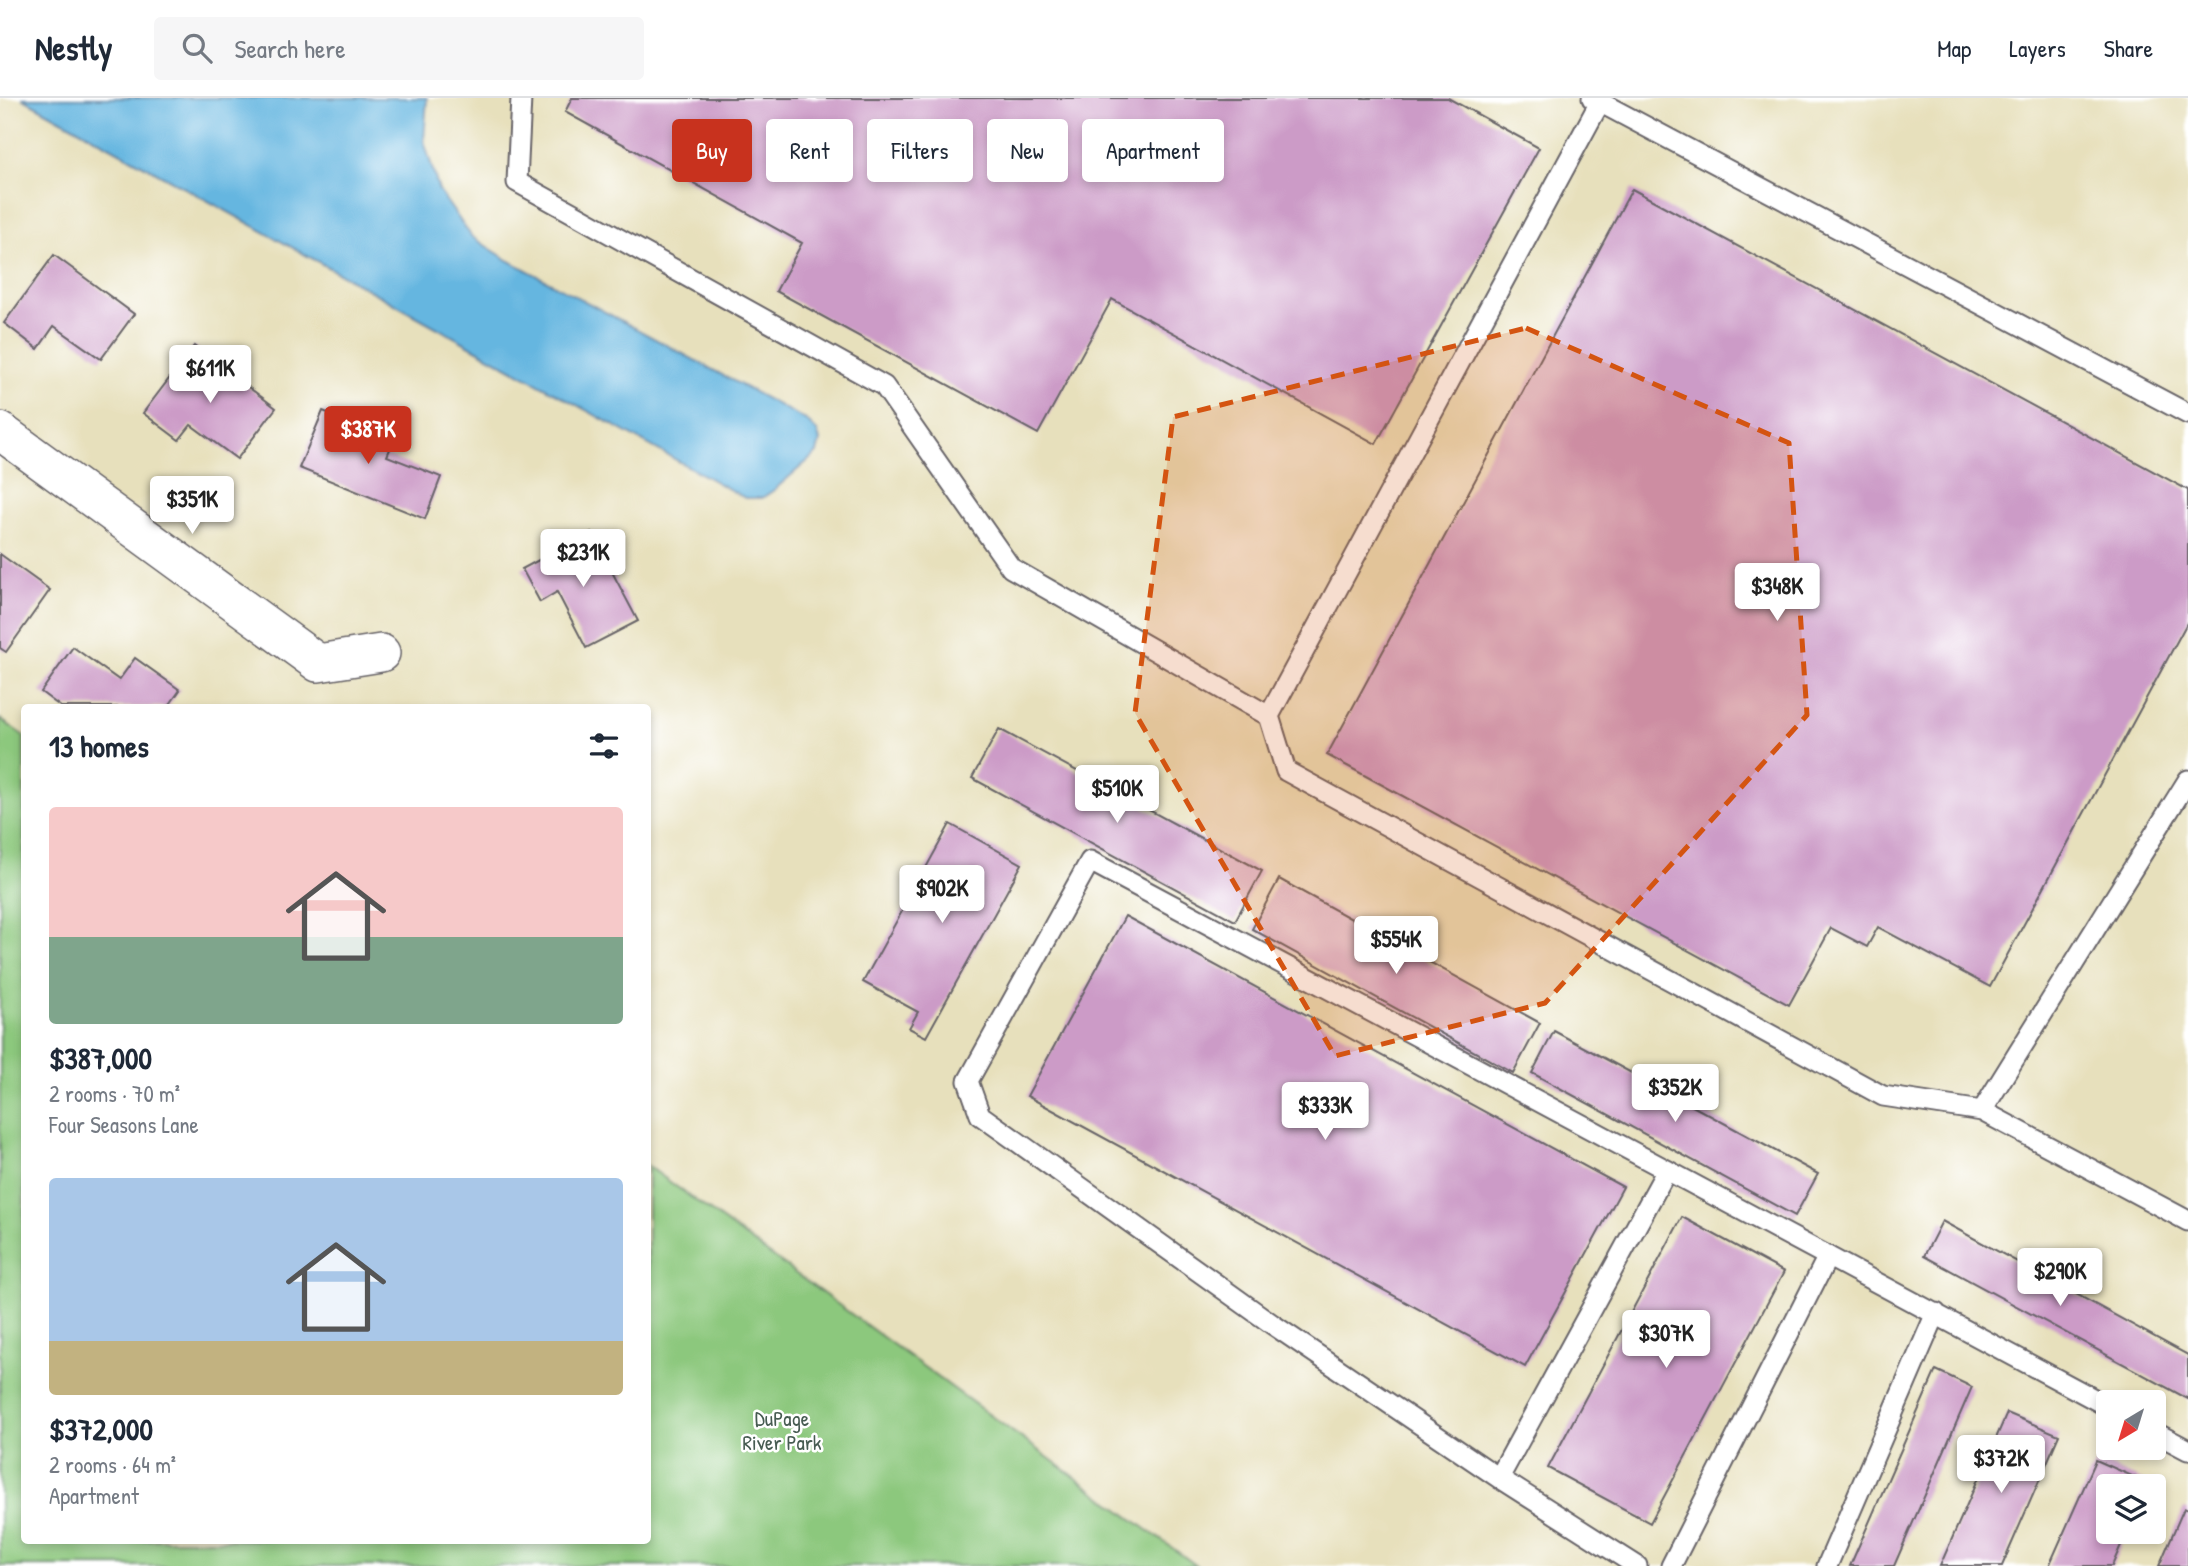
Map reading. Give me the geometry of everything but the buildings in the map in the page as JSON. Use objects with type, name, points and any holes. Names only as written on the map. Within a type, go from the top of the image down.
[{"type":"street","points":[[0,431],[318,663],[381,653]]},
{"type":"lane","points":[[521,98],[517,183],[884,386],[1011,568],[1269,716],[1286,771],[1883,1096],[1982,1111],[2188,1221]]},
{"type":"lane","points":[[1269,716],[1596,100],[2188,414]]},
{"type":"lane","points":[[1982,1111],[2188,780]]},
{"type":"lane","points":[[1637,1566],[1499,1478],[1272,1324],[980,1115],[968,1081],[1090,861],[2096,1400]]},
{"type":"lane","points":[[1499,1478],[1667,1170]]},
{"type":"lane","points":[[1671,1566],[1828,1256]]},
{"type":"lane","points":[[1827,1566],[1936,1313]]},
{"type":"lane","points":[[2166,1438],[2188,1450]]},
{"type":"highlighted area","points":[[1526,328],[1789,443],[1807,715],[1545,1003],[1335,1056],[1135,713],[1173,417]]},
{"type":"green space","name":"DuPage River Park","points":[[0,719],[21,734],[21,1544],[651,1544],[651,1168],[1197,1566],[0,1566]]},
{"type":"water","points":[[22,98],[427,98],[424,141],[439,191],[472,237],[508,260],[806,420],[817,431],[820,441],[817,453],[762,498],[745,498]]}]
